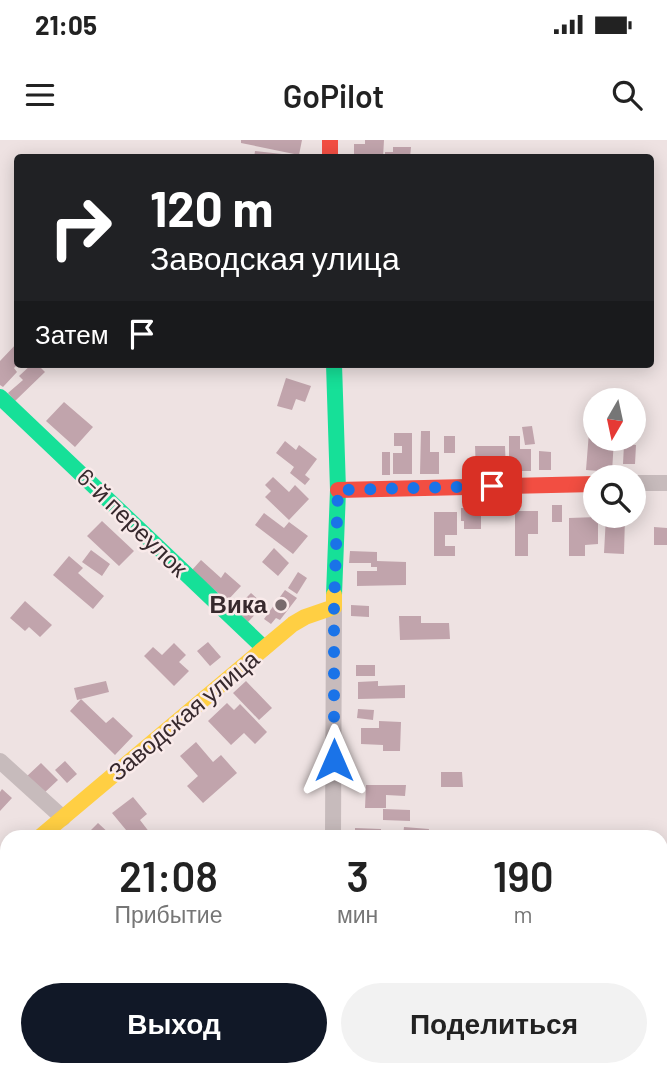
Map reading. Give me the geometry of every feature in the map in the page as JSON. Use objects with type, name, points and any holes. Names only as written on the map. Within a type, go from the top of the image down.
[{"type":"street","points":[[333,830],[334,607],[338,490],[334,368]]},
{"type":"street","name":"6-й переулок","points":[[0,397],[264,648]]},
{"type":"street","points":[[646,483],[667,482]]},
{"type":"street","points":[[338,490],[583,484]]},
{"type":"street","name":"Заводская улица","points":[[48,830],[264,648],[299,621],[334,607]]},
{"type":"street","points":[[0,761],[63,818]]},
{"type":"building","points":[[241,140],[302,140],[299,154],[241,143]]},
{"type":"building","points":[[365,140],[384,140],[383,154],[354,154],[354,144],[365,144]]},
{"type":"building","points":[[393,147],[411,147],[410,154],[385,154],[393,152]]},
{"type":"building","points":[[255,151],[282,154],[255,154]]},
{"type":"building","points":[[14,346],[14,368],[17,372],[3,387],[0,385],[0,361]]},
{"type":"building","points":[[28,368],[41,368],[45,372],[15,401],[8,393],[23,380],[19,376]]},
{"type":"building","points":[[286,378],[311,386],[305,402],[296,399],[292,410],[277,406]]},
{"type":"building","points":[[64,402],[93,427],[75,447],[46,421]]},
{"type":"building","points":[[532,426],[535,444],[525,445],[522,427]]},
{"type":"building","points":[[421,431],[430,431],[430,452],[439,452],[439,474],[420,474]]},
{"type":"building","points":[[394,433],[412,433],[412,474],[393,474],[393,453],[402,453],[402,446],[394,446]]},
{"type":"building","points":[[444,436],[455,436],[455,453],[444,453]]},
{"type":"building","points":[[509,436],[520,436],[520,449],[531,449],[531,471],[509,471]]},
{"type":"building","points":[[285,441],[296,450],[299,445],[317,459],[305,475],[310,479],[305,485],[290,473],[294,467],[276,453]]},
{"type":"building","points":[[475,446],[505,446],[506,472],[476,472]]},
{"type":"building","points":[[539,451],[551,452],[551,470],[539,470]]},
{"type":"building","points":[[382,452],[390,452],[390,475],[382,475]]},
{"type":"building","points":[[587,452],[613,452],[612,465],[586,465]]},
{"type":"building","points":[[624,452],[636,452],[635,464],[623,464]]},
{"type":"building","points":[[273,477],[289,492],[295,485],[309,499],[289,520],[265,497],[271,491],[265,485]]},
{"type":"building","points":[[552,505],[562,505],[562,522],[552,522]]},
{"type":"building","points":[[461,508],[481,508],[481,529],[464,529]]},
{"type":"building","points":[[515,511],[538,511],[538,534],[528,534],[528,556],[515,556]]},
{"type":"building","points":[[434,512],[457,512],[457,535],[445,535],[445,546],[455,546],[455,556],[434,556]]},
{"type":"building","points":[[264,513],[284,528],[289,522],[308,536],[293,554],[255,525]]},
{"type":"building","points":[[569,518],[583,518],[583,528],[598,528],[598,544],[585,545],[585,556],[569,556]]},
{"type":"building","points":[[102,521],[134,551],[119,566],[87,536]]},
{"type":"building","points":[[654,527],[667,528],[667,545],[654,545]]},
{"type":"building","points":[[605,528],[625,528],[624,554],[604,553]]},
{"type":"building","points":[[274,548],[289,563],[278,576],[262,562]]},
{"type":"building","points":[[91,550],[110,564],[102,576],[82,562]]},
{"type":"building","points":[[350,551],[377,552],[377,561],[406,562],[406,585],[357,586],[357,571],[377,571],[377,567],[371,567],[371,563],[349,563]]},
{"type":"building","points":[[69,556],[83,568],[78,573],[104,596],[93,609],[53,575]]},
{"type":"building","points":[[201,560],[221,578],[225,572],[241,586],[227,601],[192,570]]},
{"type":"building","points":[[298,572],[307,578],[297,594],[288,588]]},
{"type":"building","points":[[285,590],[297,598],[280,620],[276,618],[271,624],[264,619]]},
{"type":"building","points":[[251,593],[264,605],[248,622],[235,609]]},
{"type":"building","points":[[25,601],[52,625],[40,637],[29,627],[25,631],[10,618]]},
{"type":"building","points":[[351,605],[369,606],[369,617],[351,616]]},
{"type":"building","points":[[399,616],[421,616],[421,623],[449,623],[450,639],[400,640]]},
{"type":"building","points":[[208,642],[221,657],[210,666],[197,651]]},
{"type":"building","points":[[174,643],[186,655],[179,662],[189,671],[174,686],[144,656],[153,647],[162,655]]},
{"type":"building","points":[[356,665],[375,665],[375,676],[356,676]]},
{"type":"building","points":[[106,681],[109,692],[77,700],[74,688]]},
{"type":"building","points":[[246,681],[272,708],[259,720],[233,693]]},
{"type":"building","points":[[378,681],[378,686],[405,685],[405,698],[358,699],[358,682]]},
{"type":"building","points":[[81,699],[106,723],[113,717],[133,736],[115,755],[70,711]]},
{"type":"building","points":[[227,703],[234,710],[240,704],[267,732],[255,744],[244,733],[231,745],[208,721]]},
{"type":"building","points":[[358,709],[374,710],[373,720],[357,718]]},
{"type":"building","points":[[379,721],[401,722],[400,751],[383,751],[383,745],[361,744],[361,728],[379,728]]},
{"type":"building","points":[[196,742],[213,762],[221,755],[237,773],[203,803],[187,786],[198,776],[180,756]]},
{"type":"building","points":[[65,761],[77,774],[67,783],[55,770]]},
{"type":"building","points":[[41,763],[58,780],[43,794],[26,777]]},
{"type":"building","points":[[441,772],[462,772],[463,787],[441,787]]},
{"type":"building","points":[[366,785],[406,785],[405,796],[386,795],[386,808],[365,808]]},
{"type":"building","points":[[2,789],[12,798],[0,811],[0,792]]},
{"type":"building","points":[[133,797],[147,814],[140,820],[148,830],[126,830],[112,813]]},
{"type":"building","points":[[383,809],[410,810],[410,821],[383,820]]},
{"type":"building","points":[[98,823],[106,830],[91,830]]},
{"type":"building","points":[[404,827],[429,829],[429,830],[404,830]]},
{"type":"building","points":[[355,828],[381,829],[381,830]]},
{"type":"traffic: fast","points":[[334,368],[338,490],[334,595]]},
{"type":"traffic: fast","points":[[0,397],[264,648]]},
{"type":"traffic: slow","points":[[48,830],[293,624],[334,607],[334,595]]},
{"type":"traffic: jam","points":[[330,140],[330,154]]},
{"type":"traffic: jam","points":[[338,490],[583,484]]},
{"type":"place","name":"Вика","points":[[281,605]]},
{"type":"route","points":[[334,760],[334,607],[338,490],[492,486]]}]
